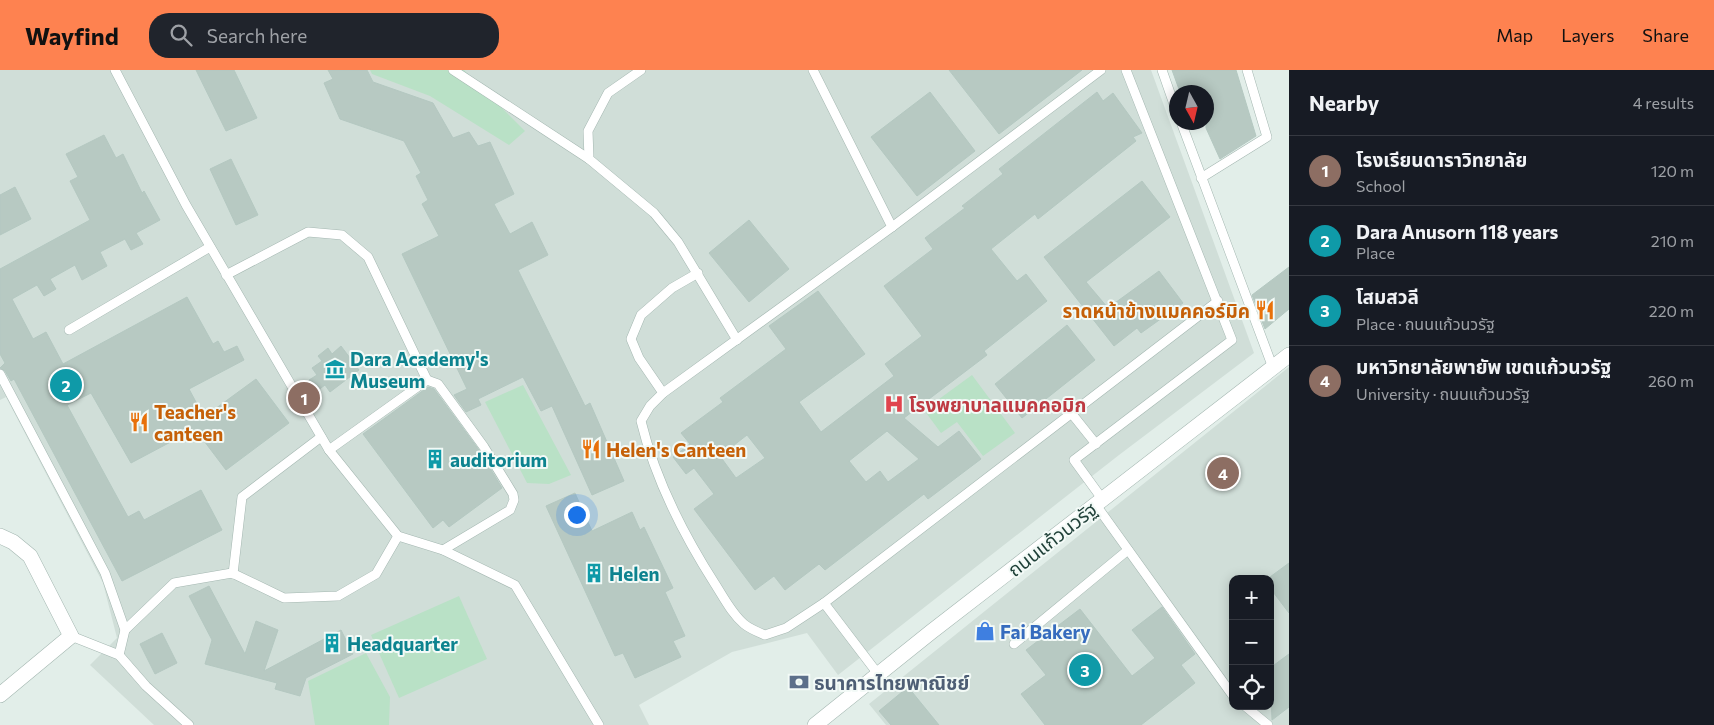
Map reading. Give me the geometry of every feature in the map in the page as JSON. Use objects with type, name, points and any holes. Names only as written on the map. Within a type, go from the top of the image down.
[{"type":"street","name":"ถนนแก้วนวรัฐ","points":[[815,725],[1289,355]]},
{"type":"street","points":[[0,536],[13,542],[30,556],[71,636],[0,695]]},
{"type":"lane","points":[[115,70],[210,247],[328,450],[398,536],[443,550],[516,585],[599,725]]},
{"type":"lane","points":[[452,70],[589,159],[654,213],[678,242],[737,340]]},
{"type":"lane","points":[[589,159],[588,131],[608,93],[641,70]]},
{"type":"lane","points":[[813,70],[892,227]]},
{"type":"lane","points":[[1102,70],[892,227],[663,392],[650,406],[641,421],[648,450],[662,485],[695,553],[733,613],[746,626],[765,635],[786,628],[824,603],[1218,301]]},
{"type":"lane","points":[[1126,70],[1232,340],[1074,460],[1128,550],[1229,690]]},
{"type":"lane","points":[[1162,70],[1169,90]]},
{"type":"lane","points":[[1201,178],[1267,137],[1247,70]]},
{"type":"lane","points":[[1184,130],[1273,368]]},
{"type":"lane","points":[[226,275],[308,232],[342,235],[368,257],[427,380],[438,384],[478,439],[513,494],[514,500],[510,510],[443,550]]},
{"type":"lane","points":[[68,330],[210,247]]},
{"type":"lane","points":[[663,392],[639,358],[631,338],[641,314],[672,288],[698,273]]},
{"type":"lane","points":[[0,374],[105,573],[125,630]]},
{"type":"lane","points":[[328,450],[427,380]]},
{"type":"lane","points":[[1072,414],[1096,444]]},
{"type":"lane","points":[[233,574],[242,497],[321,437]]},
{"type":"lane","points":[[119,655],[125,630],[174,583],[233,574],[284,598],[338,596],[376,574],[398,536]]},
{"type":"lane","points":[[1014,644],[1128,550]]},
{"type":"lane","points":[[824,603],[878,674]]},
{"type":"lane","points":[[71,636],[119,655],[146,686],[190,725]]},
{"type":"lane","points":[[1251,710],[1268,725]]},
{"type":"shaded area","points":[[0,70],[1151,70],[1169,119],[1169,130],[1173,130],[1254,353],[1119,455],[838,675],[807,633],[732,652],[639,705],[649,725],[154,725],[90,665],[117,638],[103,583],[6,397],[0,400]]},
{"type":"shaded area","points":[[1289,367],[1289,725],[886,725],[869,704]]},
{"type":"green space","points":[[370,70],[464,70],[525,131],[509,145],[430,96],[372,74]]},
{"type":"green space","points":[[972,375],[1015,433],[983,456],[957,422],[941,433],[924,410]]},
{"type":"green space","points":[[523,385],[571,475],[549,484],[527,483],[485,402]]},
{"type":"green space","points":[[459,596],[487,659],[399,698],[371,635]]},
{"type":"green space","points":[[366,653],[390,697],[389,725],[315,725],[308,681]]},
{"type":"building","points":[[196,70],[234,70],[257,118],[226,131]]},
{"type":"building","points":[[328,70],[367,70],[373,82],[433,103],[453,138],[469,132],[478,146],[490,142],[514,194],[494,204],[510,234],[532,222],[548,255],[518,270],[585,406],[590,403],[624,481],[592,495],[552,406],[541,411],[523,377],[478,399],[481,405],[466,412],[454,395],[467,389],[402,254],[439,236],[422,204],[428,200],[416,176],[421,173],[404,141],[340,119],[324,83],[333,79]]},
{"type":"building","points":[[949,70],[1082,70],[999,134]]},
{"type":"building","points":[[1172,70],[1236,70],[1256,136],[1220,159],[1207,130],[1214,130],[1214,85],[1177,85]]},
{"type":"building","points":[[930,92],[975,151],[917,196],[871,137]]},
{"type":"building","points":[[1097,92],[1103,101],[1113,93],[1142,133],[1133,137],[1136,141],[1038,219],[1035,214],[991,249],[1017,281],[1026,274],[1047,301],[984,351],[987,355],[904,418],[938,447],[959,431],[981,459],[928,499],[924,494],[825,570],[819,564],[785,590],[774,576],[755,590],[694,509],[714,494],[694,468],[686,474],[673,457],[690,444],[681,433],[723,402],[720,398],[786,349],[769,326],[818,291],[865,354],[799,402],[821,432],[894,376],[885,364],[922,336],[884,286],[933,249],[925,238],[965,208],[962,206],[1003,174],[999,169]],"holes":[[[887,431],[919,459],[888,482],[880,471],[866,482],[849,461]],[[747,435],[765,458],[736,478],[720,456]]]},
{"type":"building","points":[[104,135],[116,158],[123,154],[142,193],[144,191],[160,220],[136,233],[143,244],[131,250],[125,239],[100,252],[107,266],[82,280],[75,265],[50,279],[56,289],[44,296],[37,285],[12,299],[33,339],[46,332],[63,364],[187,297],[213,344],[218,341],[224,352],[237,346],[244,360],[189,389],[204,417],[256,379],[289,423],[226,470],[195,429],[131,463],[91,393],[67,405],[128,517],[139,511],[144,520],[201,490],[222,530],[122,581],[14,379],[11,381],[5,371],[0,368],[5,363],[0,354],[0,269],[90,220],[70,181],[78,177],[66,154]]},
{"type":"building","points":[[231,159],[258,215],[236,225],[210,169]]},
{"type":"building","points":[[1142,181],[1170,217],[1086,282],[1108,308],[1159,271],[1183,303],[1141,333],[1137,328],[1114,346],[1044,257]]},
{"type":"building","points":[[15,187],[31,219],[0,235],[0,195]]},
{"type":"building","points":[[749,220],[789,269],[749,302],[709,253]]},
{"type":"building","points":[[1289,267],[1289,309],[1265,329],[1252,295]]},
{"type":"building","points":[[1067,325],[1095,360],[1022,418],[995,384]]},
{"type":"building","name":"Dara Academy's Museum","points":[[341,346],[359,370],[330,392],[325,385],[317,391],[309,380],[317,375],[312,368],[322,361],[318,356],[328,348],[332,354]]},
{"type":"building","name":"auditorium","points":[[428,387],[434,389],[479,450],[502,488],[449,527],[443,520],[433,528],[363,434]]},
{"type":"building","points":[[575,493],[592,531],[632,512],[640,530],[644,527],[673,588],[665,592],[685,636],[673,641],[681,657],[635,678],[623,653],[615,656],[546,506]]},
{"type":"building","points":[[1289,563],[1289,613],[1274,593],[1273,575]]},
{"type":"building","name":"Headquarter","points":[[209,586],[245,654],[256,621],[278,630],[264,671],[341,630],[353,654],[306,678],[300,696],[275,689],[277,683],[205,664],[212,640],[189,596]]},
{"type":"building","points":[[1162,607],[1195,654],[1181,665],[1195,683],[1141,725],[1045,725],[1021,694],[1046,675],[1026,650],[1080,609],[1132,676],[1155,658],[1132,630]]},
{"type":"building","points":[[162,633],[177,663],[155,674],[140,644]]},
{"type":"building","points":[[1289,654],[1289,707],[1272,720],[1272,710],[1274,710],[1274,665]]},
{"type":"building","points":[[908,687],[939,725],[891,725],[879,711]]},
{"type":"place","name":"ราดหน้าข้างแมคคอร์มิค","points":[[1265,310]]},
{"type":"place","name":"Dara Academy's Museum","points":[[335,369]]},
{"type":"place","name":"Dara Anusorn 118 years","points":[[66,385]]},
{"type":"place","name":"โรงเรียนดาราวิทยาลัย","points":[[304,398]]},
{"type":"place","name":"โรงพยาบาลแมคคอมิก","points":[[894,404]]},
{"type":"place","name":"Teacher's canteen","points":[[139,422]]},
{"type":"place","name":"Helen's Canteen","points":[[591,449]]},
{"type":"place","name":"auditorium","points":[[435,459]]},
{"type":"place","name":"มหาวิทยาลัยพายัพ เขตแก้วนวรัฐ","points":[[1223,473]]},
{"type":"place","name":"Helen","points":[[594,573]]},
{"type":"place","name":"Fai Bakery","points":[[985,631]]},
{"type":"place","name":"Headquarter","points":[[332,643]]},
{"type":"place","name":"โสมสวลี","points":[[1085,670]]},
{"type":"place","name":"ธนาคารไทยพาณิชย์","points":[[799,682]]}]
